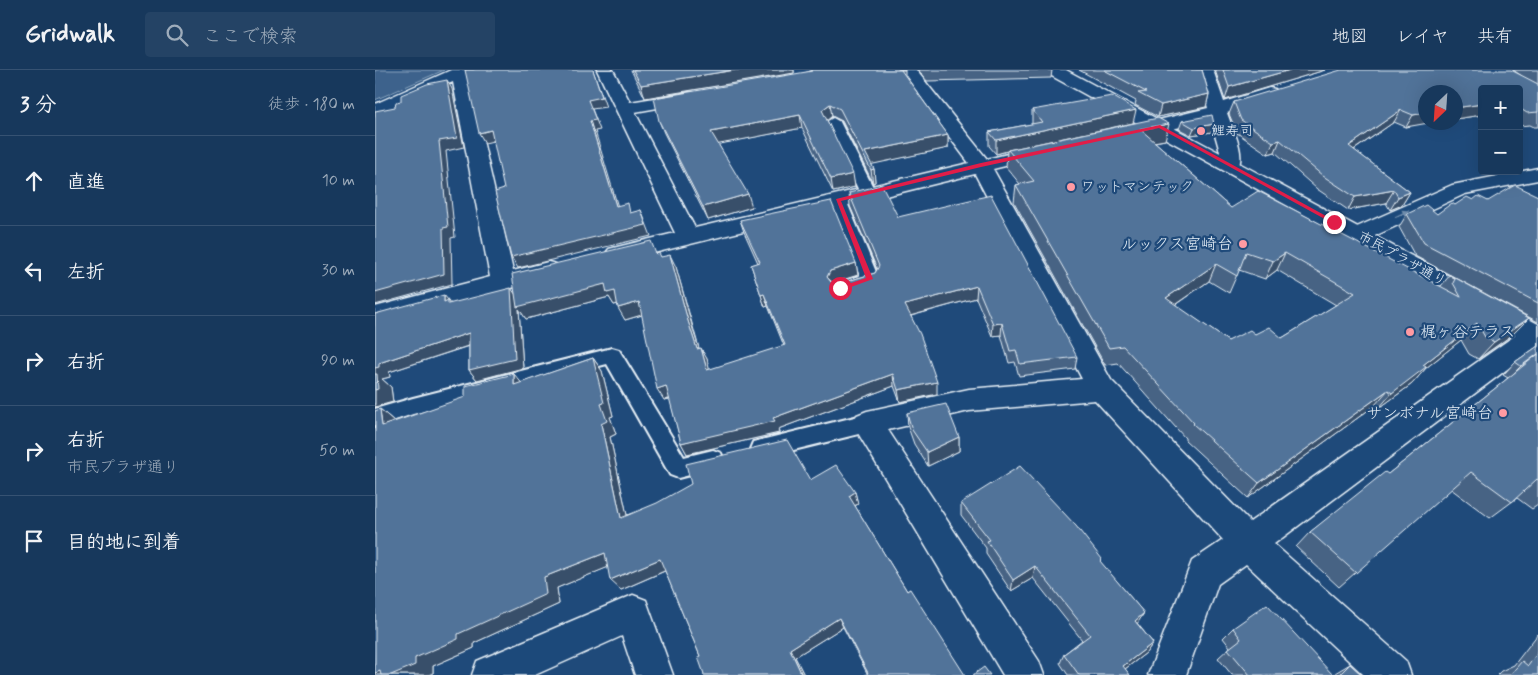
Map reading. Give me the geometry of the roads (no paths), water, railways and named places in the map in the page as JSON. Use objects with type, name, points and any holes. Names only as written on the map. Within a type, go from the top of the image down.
[{"type":"street","points":[[607,70],[688,236]]},
{"type":"street","points":[[907,70],[981,165],[1101,388],[1248,543],[1392,675]]},
{"type":"street","name":"市民プラザ通り","points":[[1054,70],[1358,235],[1537,335]]},
{"type":"street","points":[[1205,70],[1219,110],[1230,152],[1230,165]]},
{"type":"street","points":[[375,111],[462,71],[503,282]]},
{"type":"street","points":[[1115,136],[1205,116],[1284,89]]},
{"type":"street","points":[[624,108],[703,95]]},
{"type":"street","points":[[600,258],[981,165],[1057,149]]},
{"type":"street","points":[[1358,235],[1459,188],[1538,174]]},
{"type":"street","points":[[375,316],[571,265]]},
{"type":"street","points":[[1167,675],[1204,573],[1537,335]]},
{"type":"street","points":[[1025,675],[867,423],[969,400],[1101,388]]},
{"type":"street","points":[[491,675],[633,614],[654,675]]},
{"type":"lane","points":[[833,122],[868,193]]},
{"type":"lane","points":[[838,200],[870,279],[840,288]]},
{"type":"lane","points":[[375,418],[413,406],[612,355],[678,468],[867,423]]},
{"type":"place","name":"鯉寿司","points":[[1201,131]]},
{"type":"place","name":"ワットマンテック","points":[[1071,187]]},
{"type":"place","name":"ルックス宮崎台","points":[[1243,244]]},
{"type":"place","name":"梶ヶ谷テラス","points":[[1410,332]]},
{"type":"place","name":"サンボナル宮崎台","points":[[1503,413]]}]
